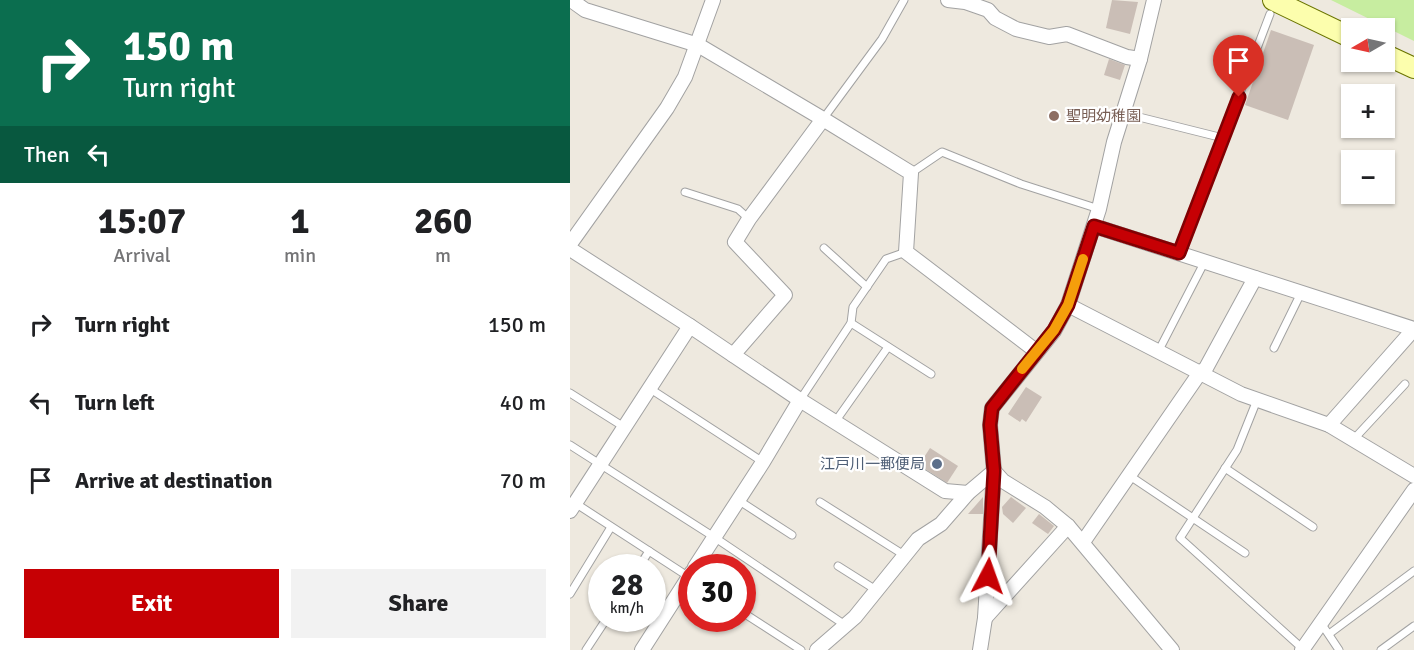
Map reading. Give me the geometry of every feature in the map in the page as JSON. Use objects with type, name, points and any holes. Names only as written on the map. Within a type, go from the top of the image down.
[{"type":"main road","points":[[1271,7],[1341,34]]},
{"type":"main road","points":[[1395,59],[1414,68]]},
{"type":"street","points":[[571,0],[585,10],[698,45],[911,173],[906,252],[1036,351]]},
{"type":"street","points":[[570,244],[667,108],[685,77],[713,0]]},
{"type":"street","points":[[948,0],[966,1],[988,10],[995,18],[1016,29],[1049,37],[1067,34],[1127,57],[1140,59]]},
{"type":"street","points":[[980,650],[985,618],[994,471],[990,425],[992,408],[1054,330],[1068,305],[1099,209],[1114,142],[1140,59],[1154,0]]},
{"type":"street","points":[[733,355],[785,295],[735,243],[823,119]]},
{"type":"street","points":[[1094,226],[1414,329],[1329,425]]},
{"type":"street","points":[[570,249],[800,400],[945,491],[968,494]]},
{"type":"street","points":[[1083,542],[1199,374],[1206,368],[1255,278]]},
{"type":"street","points":[[1068,305],[1240,394],[1329,425],[1414,476]]},
{"type":"street","points":[[572,505],[690,326]]},
{"type":"street","points":[[703,554],[800,400]]},
{"type":"street","points":[[818,650],[855,617],[918,539],[941,524],[968,494],[994,471]]},
{"type":"street","points":[[994,471],[1003,481],[1045,507],[1068,526],[1172,650]]},
{"type":"street","points":[[1303,649],[1325,628],[1414,490]]},
{"type":"street","points":[[985,618],[1068,526]]},
{"type":"street","points":[[642,650],[678,594]]},
{"type":"lane","points":[[823,119],[882,39],[904,0]]},
{"type":"lane","points":[[1179,253],[1271,7]]},
{"type":"lane","points":[[1123,113],[1223,138]]},
{"type":"lane","points":[[911,173],[942,152],[1021,184],[1099,209]]},
{"type":"lane","points":[[685,192],[738,209],[750,219]]},
{"type":"lane","points":[[824,248],[867,287]]},
{"type":"lane","points":[[800,400],[851,323],[853,306],[886,259],[906,252]]},
{"type":"lane","points":[[1158,352],[1205,261]]},
{"type":"lane","points":[[1274,348],[1301,293]]},
{"type":"lane","points":[[851,323],[931,374]]},
{"type":"lane","points":[[835,422],[888,347]]},
{"type":"lane","points":[[1353,440],[1405,384]]},
{"type":"lane","points":[[650,388],[763,462]]},
{"type":"lane","points":[[570,393],[624,428]]},
{"type":"lane","points":[[1257,400],[1237,450],[1180,538],[1303,649]]},
{"type":"lane","points":[[570,445],[714,537],[845,625]]},
{"type":"lane","points":[[1225,468],[1313,527]]},
{"type":"lane","points":[[1130,476],[1245,553]]},
{"type":"lane","points":[[738,500],[792,535]]},
{"type":"lane","points":[[820,502],[904,555]]},
{"type":"lane","points":[[572,505],[678,567]]},
{"type":"lane","points":[[570,594],[611,527]]},
{"type":"lane","points":[[838,566],[876,590]]},
{"type":"lane","points":[[1339,650],[1325,628],[1414,571]]},
{"type":"lane","points":[[756,621],[801,650]]},
{"type":"lane","points":[[1381,650],[1414,626]]},
{"type":"lane","points":[[586,650],[598,632]]},
{"type":"green space","points":[[1331,0],[1414,0],[1414,41],[1395,32],[1395,18],[1367,18]]},
{"type":"building","points":[[1112,0],[1138,2],[1130,34],[1106,28]]},
{"type":"building","points":[[1271,30],[1314,45],[1288,120],[1245,105]]},
{"type":"building","points":[[1109,59],[1125,65],[1120,80],[1104,75]]},
{"type":"building","points":[[1026,387],[1042,397],[1026,422],[1022,419],[1020,422],[1008,414]]},
{"type":"building","points":[[930,448],[958,466],[947,483],[919,465]]},
{"type":"building","points":[[983,497],[983,514],[968,514]]},
{"type":"building","points":[[1011,497],[1026,508],[1013,523],[1003,514],[1002,507]]},
{"type":"building","points":[[1039,514],[1054,526],[1048,534],[1032,523]]},
{"type":"slow traffic","points":[[1022,369],[1054,330],[1068,305],[1083,259]]},
{"type":"place","name":"聖明幼稚園","points":[[1054,116]]},
{"type":"place","name":"江戸川一郵便局","points":[[937,464]]},
{"type":"route","points":[[988,576],[994,471],[990,425],[992,408],[1054,330],[1068,305],[1094,226],[1179,253],[1239,97]]}]
